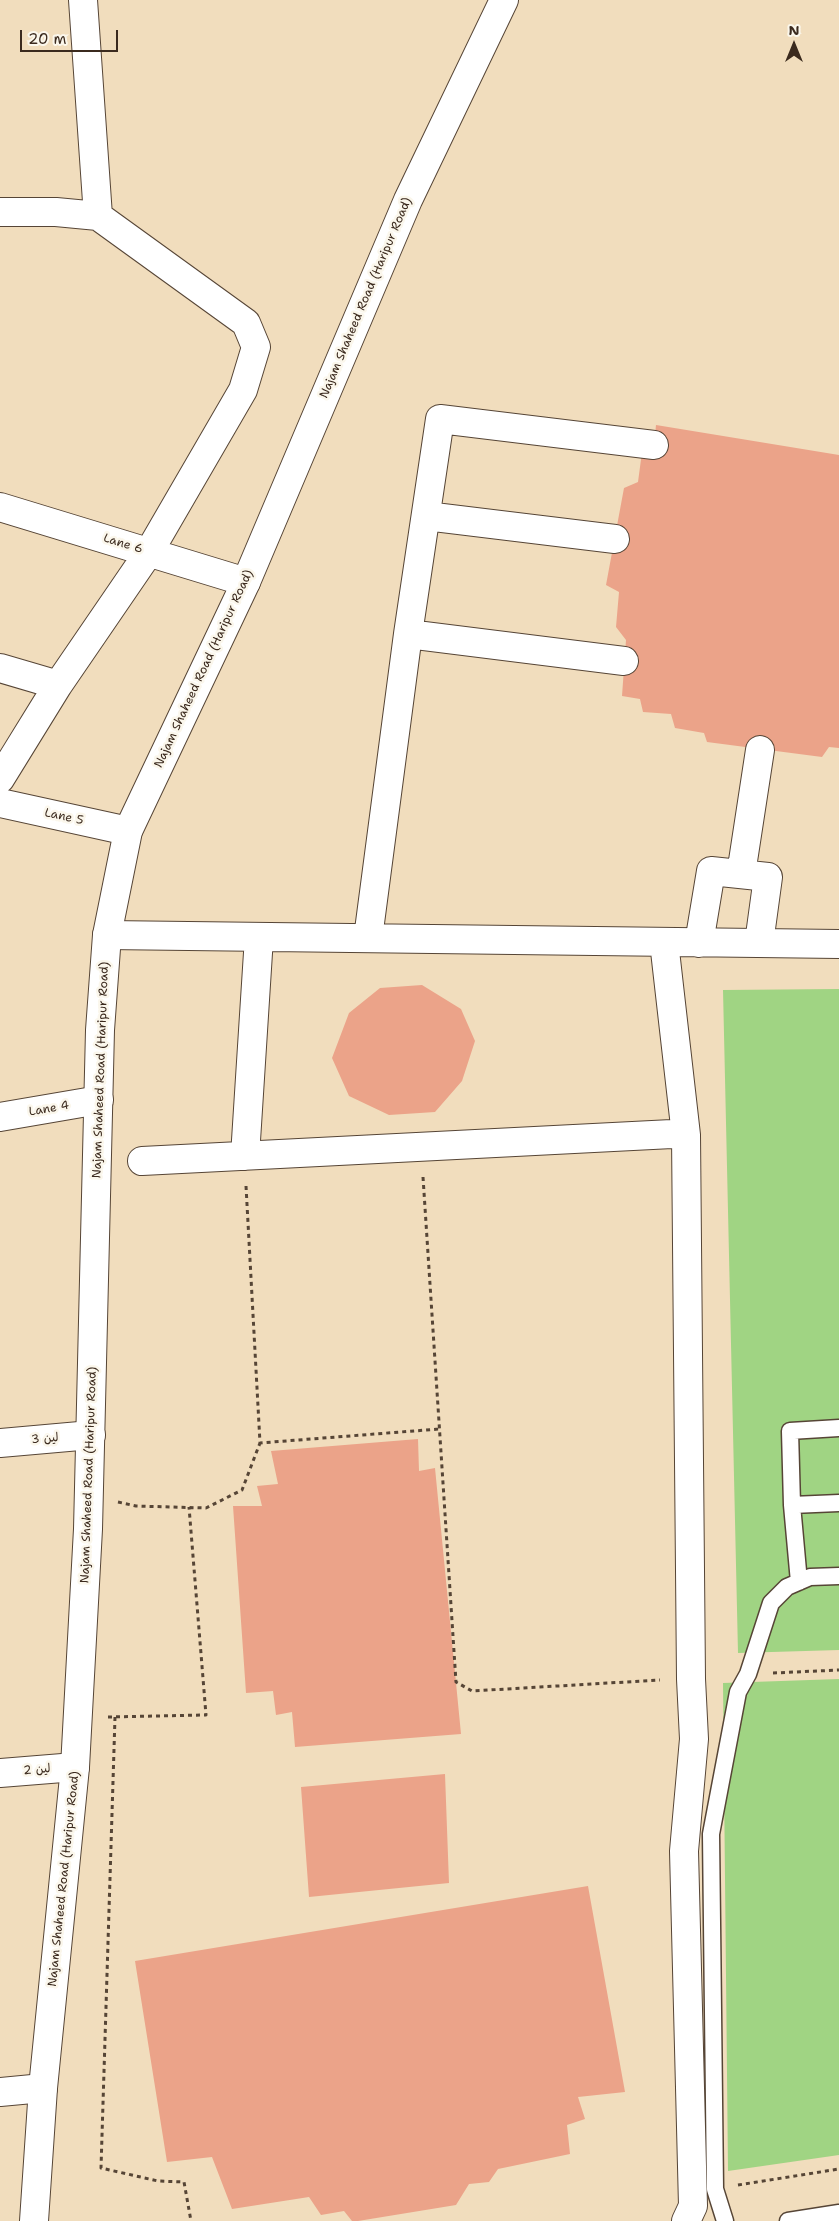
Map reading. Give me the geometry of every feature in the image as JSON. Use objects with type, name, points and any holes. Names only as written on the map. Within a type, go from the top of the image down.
[{"type":"street","points":[[83,0],[98,216]]},
{"type":"street","name":"Najam Shaheed Road (Haripur Road)","points":[[34,2221],[43,2088],[75,1767],[78,1718],[89,1495],[100,1030],[107,935],[128,831],[246,582],[408,200],[504,0]]},
{"type":"street","points":[[0,212],[56,212],[98,216],[246,323],[256,347],[243,390],[149,552],[58,685],[0,779]]},
{"type":"street","points":[[368,938],[408,634],[440,419],[654,445]]},
{"type":"street","name":"Lane 6","points":[[0,507],[246,582]]},
{"type":"street","points":[[426,516],[615,539]]},
{"type":"street","points":[[408,634],[624,661]]},
{"type":"street","points":[[0,668],[58,685]]},
{"type":"street","points":[[741,874],[760,750]]},
{"type":"street","name":"Lane 5","points":[[0,803],[128,831]]},
{"type":"street","points":[[699,943],[710,871],[768,877],[759,943]]},
{"type":"street","points":[[107,935],[839,944]]},
{"type":"street","points":[[245,1156],[259,937]]},
{"type":"street","points":[[664,942],[686,1135],[691,1678],[694,1739],[684,1851],[693,2206],[686,2221]]},
{"type":"street","name":"Lane 4","points":[[0,1117],[99,1100]]},
{"type":"street","points":[[142,1161],[420,1146],[672,1134],[686,1135]]},
{"type":"street","name":"لین 3","points":[[0,1443],[90,1435]]},
{"type":"street","name":"لین 2","points":[[0,1773],[75,1767]]},
{"type":"street","points":[[0,2092],[43,2088]]},
{"type":"lane","points":[[799,1582],[792,1505],[790,1431],[839,1428]]},
{"type":"lane","points":[[792,1505],[839,1503]]},
{"type":"lane","points":[[725,2221],[716,2188],[711,1834],[738,1692],[748,1674],[771,1603],[786,1587],[810,1577],[839,1576]]},
{"type":"lane","points":[[788,2221],[839,2213]]},
{"type":"path","points":[[420,1146],[456,1682],[472,1691],[691,1678]]},
{"type":"path","points":[[89,1495],[136,1506],[206,1508],[242,1490],[260,1443],[245,1156]]},
{"type":"path","points":[[260,1443],[439,1429]]},
{"type":"path","points":[[78,1718],[206,1715],[188,1507]]},
{"type":"path","points":[[748,1674],[839,1670]]},
{"type":"path","points":[[115,1717],[101,2168],[158,2181],[184,2182],[191,2221]]},
{"type":"path","points":[[716,2188],[839,2169]]},
{"type":"green space","points":[[839,989],[839,1650],[738,1653],[723,990]]},
{"type":"green space","points":[[839,1679],[839,2155],[728,2171],[723,1683]]},
{"type":"building","points":[[656,425],[839,455],[839,748],[829,747],[822,757],[707,742],[704,733],[675,728],[671,714],[643,712],[640,699],[622,696],[626,640],[616,627],[619,592],[606,585],[624,488],[638,482],[642,452],[654,445]]},
{"type":"building","points":[[422,985],[461,1009],[475,1041],[462,1081],[435,1112],[389,1115],[349,1096],[332,1058],[349,1013],[380,988]]},
{"type":"building","points":[[418,1439],[419,1471],[435,1468],[461,1734],[295,1747],[292,1712],[276,1715],[273,1691],[246,1693],[233,1506],[262,1506],[257,1486],[278,1484],[271,1451]]},
{"type":"building","points":[[445,1774],[449,1883],[309,1897],[301,1787]]},
{"type":"building","points":[[588,1886],[625,2092],[578,2097],[585,2119],[567,2125],[570,2154],[498,2169],[489,2182],[469,2184],[456,2205],[358,2221],[352,2221],[344,2211],[321,2215],[309,2197],[232,2209],[212,2157],[167,2162],[135,1961]]}]
